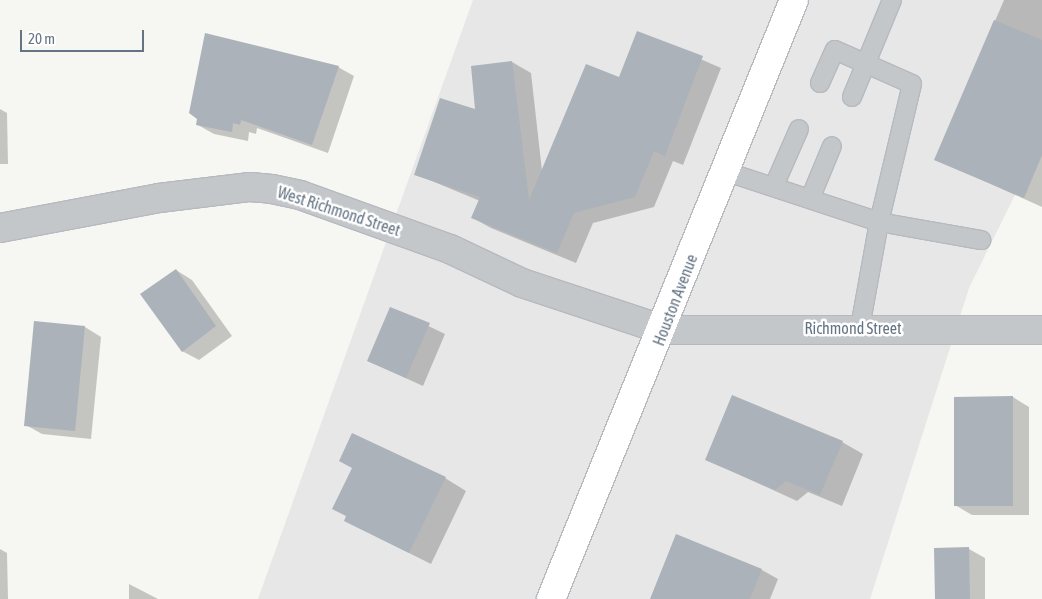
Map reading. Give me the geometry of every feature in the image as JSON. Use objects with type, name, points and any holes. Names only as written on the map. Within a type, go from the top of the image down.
[{"type":"street","name":"Houston Avenue","points":[[551,599],[664,330],[724,171],[794,0]]},
{"type":"street","name":"West Richmond Street","points":[[0,228],[159,198],[250,186],[272,189],[309,198],[450,249],[522,283],[664,330]]},
{"type":"street","name":"Richmond Street","points":[[664,330],[860,328],[1042,330]]},
{"type":"lane","points":[[852,96],[867,64],[892,0]]},
{"type":"lane","points":[[820,83],[835,50],[912,84],[879,222],[860,328]]},
{"type":"lane","points":[[774,186],[799,129]]},
{"type":"lane","points":[[810,199],[832,146]]},
{"type":"lane","points":[[724,171],[879,222],[982,240]]},
{"type":"shaded area","points":[[473,0],[1042,0],[1042,140],[969,288],[870,599],[258,599]]},
{"type":"building","points":[[994,20],[1042,40],[1042,155],[1024,198],[934,160]]},
{"type":"building","points":[[637,31],[703,56],[665,156],[654,151],[635,197],[574,213],[557,253],[471,218],[480,197],[414,175],[440,98],[475,109],[471,66],[512,61],[529,200],[586,64],[619,77]]},
{"type":"building","points":[[205,33],[339,66],[312,145],[241,120],[240,125],[233,123],[232,132],[196,125],[197,119],[189,113]]},
{"type":"building","points":[[176,269],[216,326],[182,352],[140,294]]},
{"type":"building","points":[[390,307],[430,323],[406,378],[367,361]]},
{"type":"building","points":[[34,321],[85,326],[75,431],[24,426]]},
{"type":"building","points":[[732,395],[843,441],[820,495],[786,481],[775,490],[705,460]]},
{"type":"building","points":[[1013,396],[1013,506],[954,506],[954,397]]},
{"type":"building","points":[[352,433],[446,477],[409,553],[344,521],[346,516],[332,509],[352,468],[339,461]]},
{"type":"building","points":[[676,534],[762,569],[750,599],[650,599]]},
{"type":"building","points":[[969,547],[970,599],[935,599],[934,548]]}]
